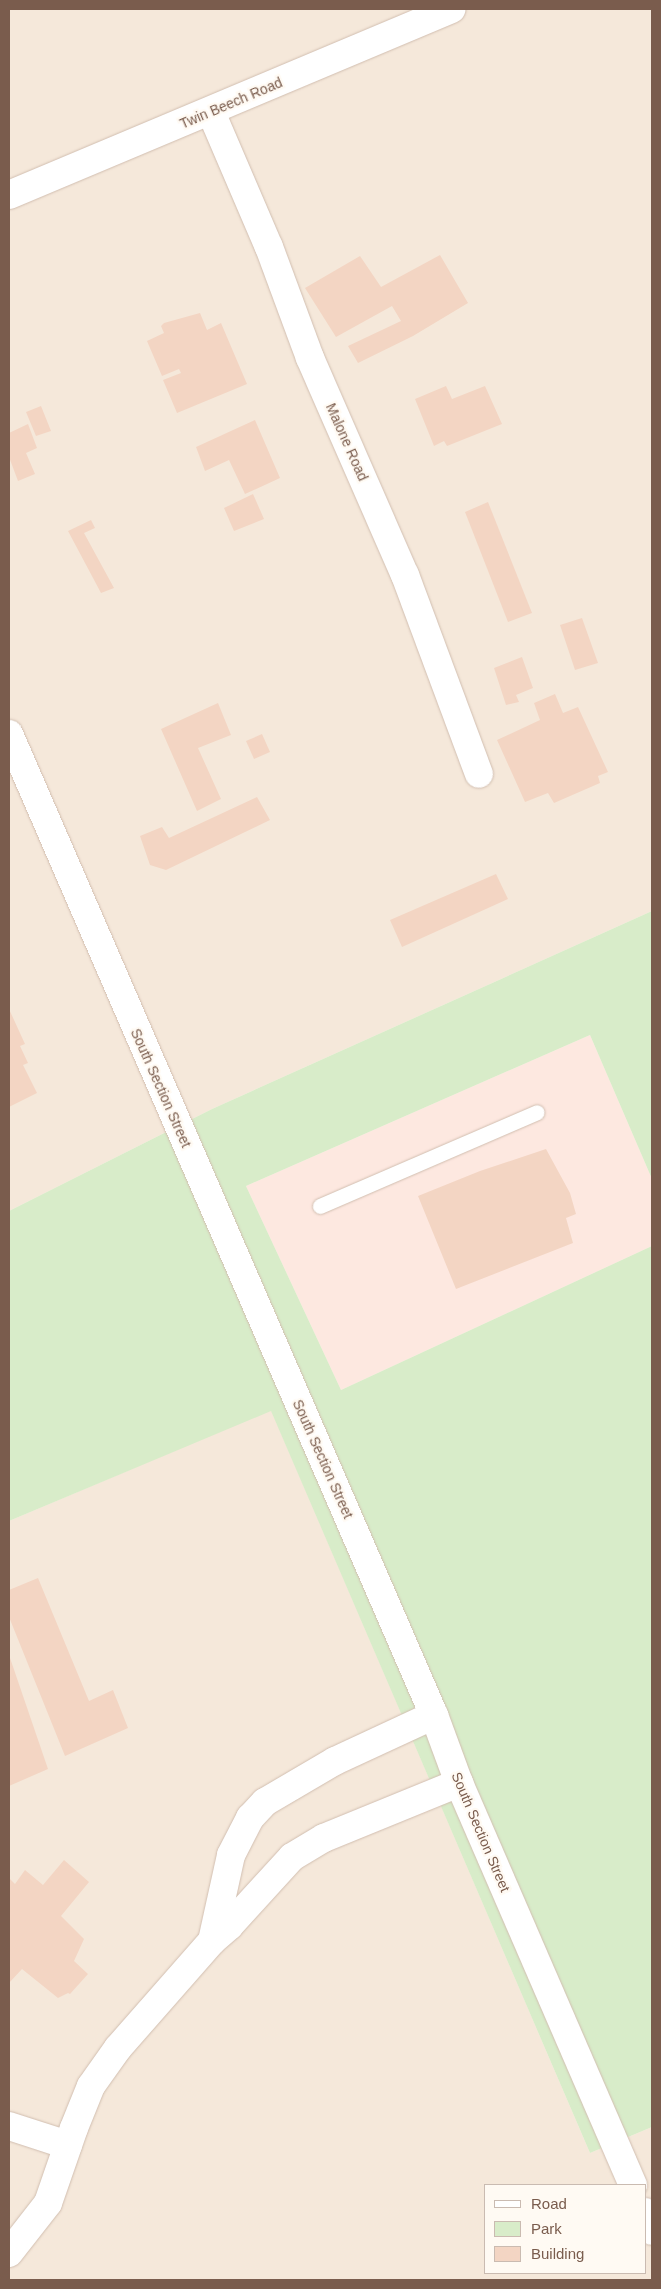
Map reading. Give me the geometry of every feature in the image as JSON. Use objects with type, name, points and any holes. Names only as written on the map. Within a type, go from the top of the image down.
[{"type":"street","name":"Twin Beech Road","points":[[9,196],[452,9]]},
{"type":"street","name":"Malone Road","points":[[211,112],[269,247],[310,358],[405,575],[480,774]]},
{"type":"street","name":"South Section Street","points":[[9,734],[434,1715],[459,1783],[634,2184]]},
{"type":"street","points":[[212,1940],[231,1855],[250,1818],[265,1802],[335,1761],[434,1715]]},
{"type":"street","points":[[9,2253],[48,2203],[91,2086],[118,2048],[212,1940],[229,1926],[292,1857],[324,1838],[459,1783]]},
{"type":"street","points":[[9,2126],[68,2145]]},
{"type":"street","points":[[646,2215],[652,2231]]},
{"type":"lane","points":[[320,1206],[537,1112]]},
{"type":"shaded area","points":[[9,9],[652,9],[652,911],[212,1109],[9,1211]]},
{"type":"shaded area","points":[[590,1035],[652,1179],[652,1246],[341,1390],[246,1186]]},
{"type":"shaded area","points":[[271,1410],[590,2153],[652,2127],[652,2280],[9,2280],[9,1521]]},
{"type":"green space","points":[[652,911],[652,1179],[590,1035],[246,1186],[341,1390],[652,1246],[652,2127],[590,2153],[271,1411],[9,1521],[9,1211],[212,1109]]},
{"type":"building","points":[[440,255],[468,303],[413,336],[358,363],[348,346],[401,321],[392,306],[336,337],[305,288],[360,256],[381,287]]},
{"type":"building","points":[[200,313],[207,330],[221,323],[247,384],[177,413],[163,380],[181,373],[179,369],[162,376],[147,341],[164,333],[161,326],[164,323]]},
{"type":"building","points":[[446,386],[452,399],[485,386],[502,424],[447,446],[444,441],[434,446],[415,399]]},
{"type":"building","points":[[41,406],[51,431],[36,436],[26,412]]},
{"type":"building","points":[[255,420],[280,478],[245,494],[229,460],[205,471],[196,447]]},
{"type":"building","points":[[28,424],[37,448],[26,453],[35,474],[18,481],[9,457],[9,433]]},
{"type":"building","points":[[253,494],[264,519],[234,531],[224,508]]},
{"type":"building","points":[[488,502],[532,613],[508,622],[465,512]]},
{"type":"building","points":[[91,520],[95,528],[84,533],[114,588],[101,593],[68,531]]},
{"type":"building","points":[[582,618],[598,663],[575,670],[560,625]]},
{"type":"building","points":[[522,657],[533,688],[516,695],[519,702],[506,705],[494,668]]},
{"type":"building","points":[[555,694],[563,713],[578,707],[608,772],[598,776],[600,783],[554,803],[548,793],[525,802],[497,740],[540,720],[534,703]]},
{"type":"building","points":[[218,703],[231,735],[198,748],[221,799],[197,811],[161,729]]},
{"type":"building","points":[[262,734],[270,752],[254,759],[246,741]]},
{"type":"building","points":[[257,797],[270,820],[166,870],[150,865],[140,836],[162,827],[169,838]]},
{"type":"building","points":[[496,874],[508,899],[402,947],[390,920]]},
{"type":"building","points":[[9,1009],[25,1044],[20,1046],[28,1063],[23,1065],[37,1093],[9,1107]]},
{"type":"building","points":[[546,1149],[570,1193],[576,1214],[566,1218],[573,1243],[456,1289],[418,1196],[480,1171]]},
{"type":"building","points":[[38,1578],[89,1701],[113,1690],[128,1728],[65,1756],[9,1617],[9,1590]]},
{"type":"building","points":[[9,1655],[48,1769],[9,1786]]},
{"type":"building","points":[[64,1860],[89,1882],[61,1916],[84,1939],[74,1961],[88,1974],[70,1994],[68,1993],[58,1998],[22,1969],[9,1983],[9,1878],[15,1884],[25,1870],[43,1885]]}]
